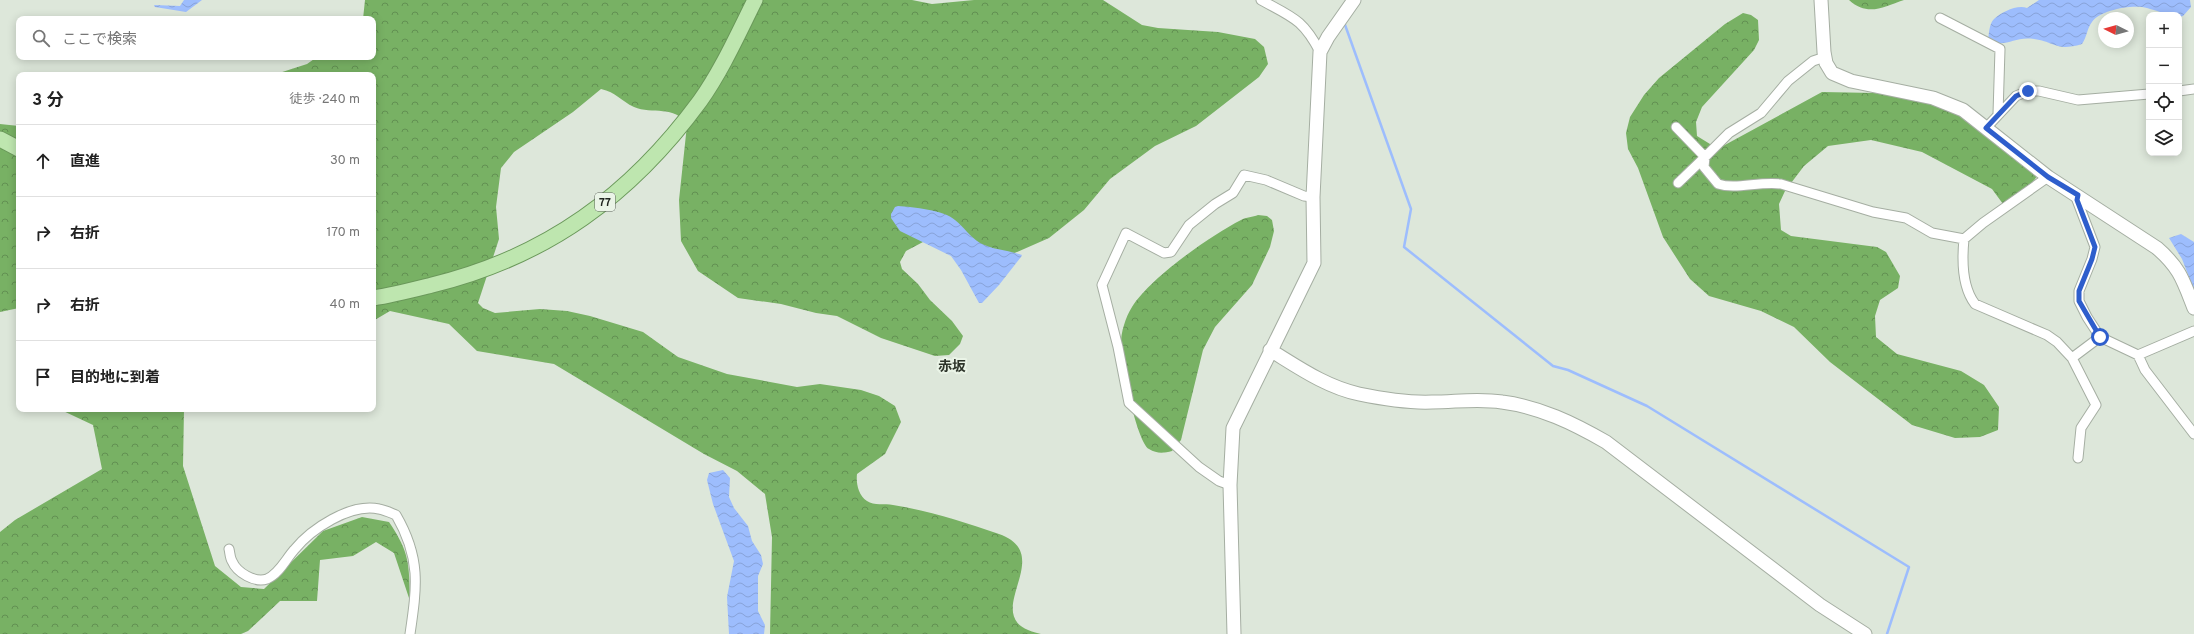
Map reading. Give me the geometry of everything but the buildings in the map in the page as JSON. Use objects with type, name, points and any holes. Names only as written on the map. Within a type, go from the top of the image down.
[{"type":"main road","name":"77","points":[[376,298],[456,279],[508,261],[529,252],[570,228],[611,198],[660,150],[701,100],[731,49],[755,0]]},
{"type":"main road","points":[[0,139],[16,147]]},
{"type":"street","points":[[1261,0],[1300,22],[1313,38],[1320,52]]},
{"type":"street","points":[[1234,634],[1230,485],[1233,428],[1314,263],[1313,197],[1320,52],[1328,37],[1354,0]]},
{"type":"street","points":[[1821,0],[1825,57],[1826,63],[1832,73],[1851,81],[1933,98],[1963,110],[2048,177],[2078,195],[2157,248],[2173,261],[2181,273],[2194,308]]},
{"type":"street","points":[[1940,18],[2000,49],[1998,114]]},
{"type":"street","points":[[1678,183],[1730,133],[1761,113],[1788,81],[1813,61],[1825,57]]},
{"type":"street","points":[[2182,91],[2194,89]]},
{"type":"street","points":[[1986,128],[2016,96],[2028,91],[2039,91],[2078,100],[2146,94]]},
{"type":"street","points":[[1676,127],[1705,157],[1704,167],[1715,181],[1723,186],[1766,182],[1781,184],[1873,212],[1906,218],[1932,233],[1964,239]]},
{"type":"street","points":[[1230,485],[1219,481],[1199,467],[1129,403],[1118,347],[1102,285],[1126,233],[1164,253],[1171,252],[1190,225],[1215,204],[1233,193],[1244,175],[1266,180],[1304,196],[1313,197]]},
{"type":"street","points":[[1964,239],[1982,223],[2048,177]]},
{"type":"street","points":[[2078,195],[2077,200],[2095,247],[2092,259],[2079,291],[2079,301],[2100,337],[2138,355],[2145,370],[2194,434]]},
{"type":"street","points":[[1964,239],[1966,283],[1969,296],[1975,304],[2047,335],[2057,342],[2072,358],[2096,405],[2081,428],[2078,458]]},
{"type":"street","points":[[2138,355],[2194,331]]},
{"type":"street","points":[[2072,358],[2100,337]]},
{"type":"street","points":[[1270,350],[1313,376],[1336,387],[1358,394],[1398,401],[1501,401],[1523,405],[1552,414],[1606,442],[1820,605],[1865,634]]},
{"type":"street","points":[[229,550],[232,562],[250,578],[256,580],[267,579],[276,573],[295,548],[316,528],[328,520],[366,509],[378,508],[396,515],[407,533],[415,560],[416,581],[410,634]]},
{"type":"green space","points":[[365,0],[912,0],[932,4],[974,0],[1103,0],[1142,25],[1158,28],[1218,32],[1255,39],[1264,47],[1268,64],[1259,77],[1196,126],[1155,146],[1110,179],[1084,210],[1049,238],[1010,255],[923,242],[906,251],[900,262],[902,269],[918,284],[930,300],[952,321],[963,336],[960,344],[949,355],[935,356],[881,338],[837,316],[816,313],[781,304],[738,298],[698,271],[681,241],[679,200],[687,125],[676,114],[634,107],[615,94],[601,89],[573,112],[514,152],[501,168],[496,207],[499,239],[478,303],[483,308],[495,313],[540,309],[567,311],[590,316],[643,332],[678,357],[727,374],[797,387],[820,384],[861,390],[879,396],[895,406],[901,422],[885,454],[857,474],[857,485],[862,496],[870,503],[907,507],[960,521],[999,534],[1016,544],[1022,557],[1021,572],[1013,602],[1014,616],[1022,627],[1041,634],[770,634],[772,537],[765,494],[737,471],[704,454],[554,364],[477,351],[449,324],[390,311],[376,319],[376,72],[282,72],[307,64],[313,60],[376,60],[376,16],[363,16]]},
{"type":"green space","points":[[1849,0],[1904,0],[1882,8],[1869,9],[1856,5]]},
{"type":"green space","points":[[1743,13],[1751,15],[1758,20],[1759,40],[1754,50],[1702,107],[1696,122],[1697,136],[1710,144],[1723,146],[1822,92],[1875,93],[1930,102],[1953,110],[2037,176],[2026,188],[2003,204],[1992,189],[1922,152],[1871,140],[1828,146],[1804,166],[1785,191],[1779,204],[1781,230],[1791,236],[1877,247],[1886,252],[1900,276],[1898,288],[1880,300],[1875,316],[1876,337],[1897,354],[1961,371],[1984,385],[1999,407],[1998,430],[1980,437],[1955,438],[1912,425],[1830,362],[1794,327],[1761,311],[1709,296],[1690,279],[1663,237],[1638,168],[1628,149],[1626,133],[1630,117],[1644,95],[1659,78],[1725,24]]},
{"type":"green space","points":[[0,124],[16,126],[16,309],[0,312]]},
{"type":"green space","points":[[1258,215],[1267,216],[1272,220],[1274,231],[1270,247],[1252,285],[1215,327],[1203,350],[1181,440],[1172,451],[1160,453],[1152,451],[1144,443],[1140,433],[1130,402],[1124,370],[1121,343],[1122,332],[1127,316],[1132,307],[1152,283],[1166,271],[1213,236],[1243,219]]},
{"type":"green space","points":[[65,412],[184,412],[183,466],[215,566],[241,587],[264,589],[323,531],[362,517],[389,522],[396,533],[405,551],[407,559],[410,601],[394,553],[376,542],[353,556],[320,560],[317,601],[280,601],[248,631],[241,634],[0,634],[0,532],[15,520],[102,469],[93,425]]},
{"type":"water","points":[[184,0],[202,0],[186,12],[155,7],[154,5],[180,6]]},
{"type":"water","points":[[2039,0],[2190,0],[2191,7],[2182,16],[2182,12],[2160,12],[2141,7],[2098,12],[2098,17],[2090,24],[2082,44],[2073,46],[2061,47],[2034,39],[2021,39],[2006,43],[1995,43],[1988,41],[1991,24],[1997,16],[2014,8],[2027,8]]},
{"type":"water","points":[[898,206],[936,211],[944,214],[955,220],[980,243],[1022,255],[999,285],[982,303],[979,303],[961,270],[951,256],[900,231],[891,218],[891,214],[895,207]]},
{"type":"water","points":[[2181,234],[2194,242],[2194,290],[2182,259],[2169,238]]},
{"type":"water","points":[[723,470],[730,478],[729,497],[734,508],[748,526],[752,541],[761,555],[763,564],[758,576],[758,611],[765,625],[764,634],[729,634],[727,597],[734,561],[713,504],[707,480],[709,473]]},
{"type":"waterway","points":[[1344,22],[1411,209],[1404,247],[1553,366],[1568,370],[1647,406],[1909,567],[1887,634]]},
{"type":"district","name":"赤坂","points":[[952,366]]},
{"type":"route","points":[[2028,91],[2016,96],[1986,128],[2048,177],[2078,195],[2077,200],[2090,230],[2095,247],[2092,259],[2079,291],[2079,301],[2100,337]]}]
